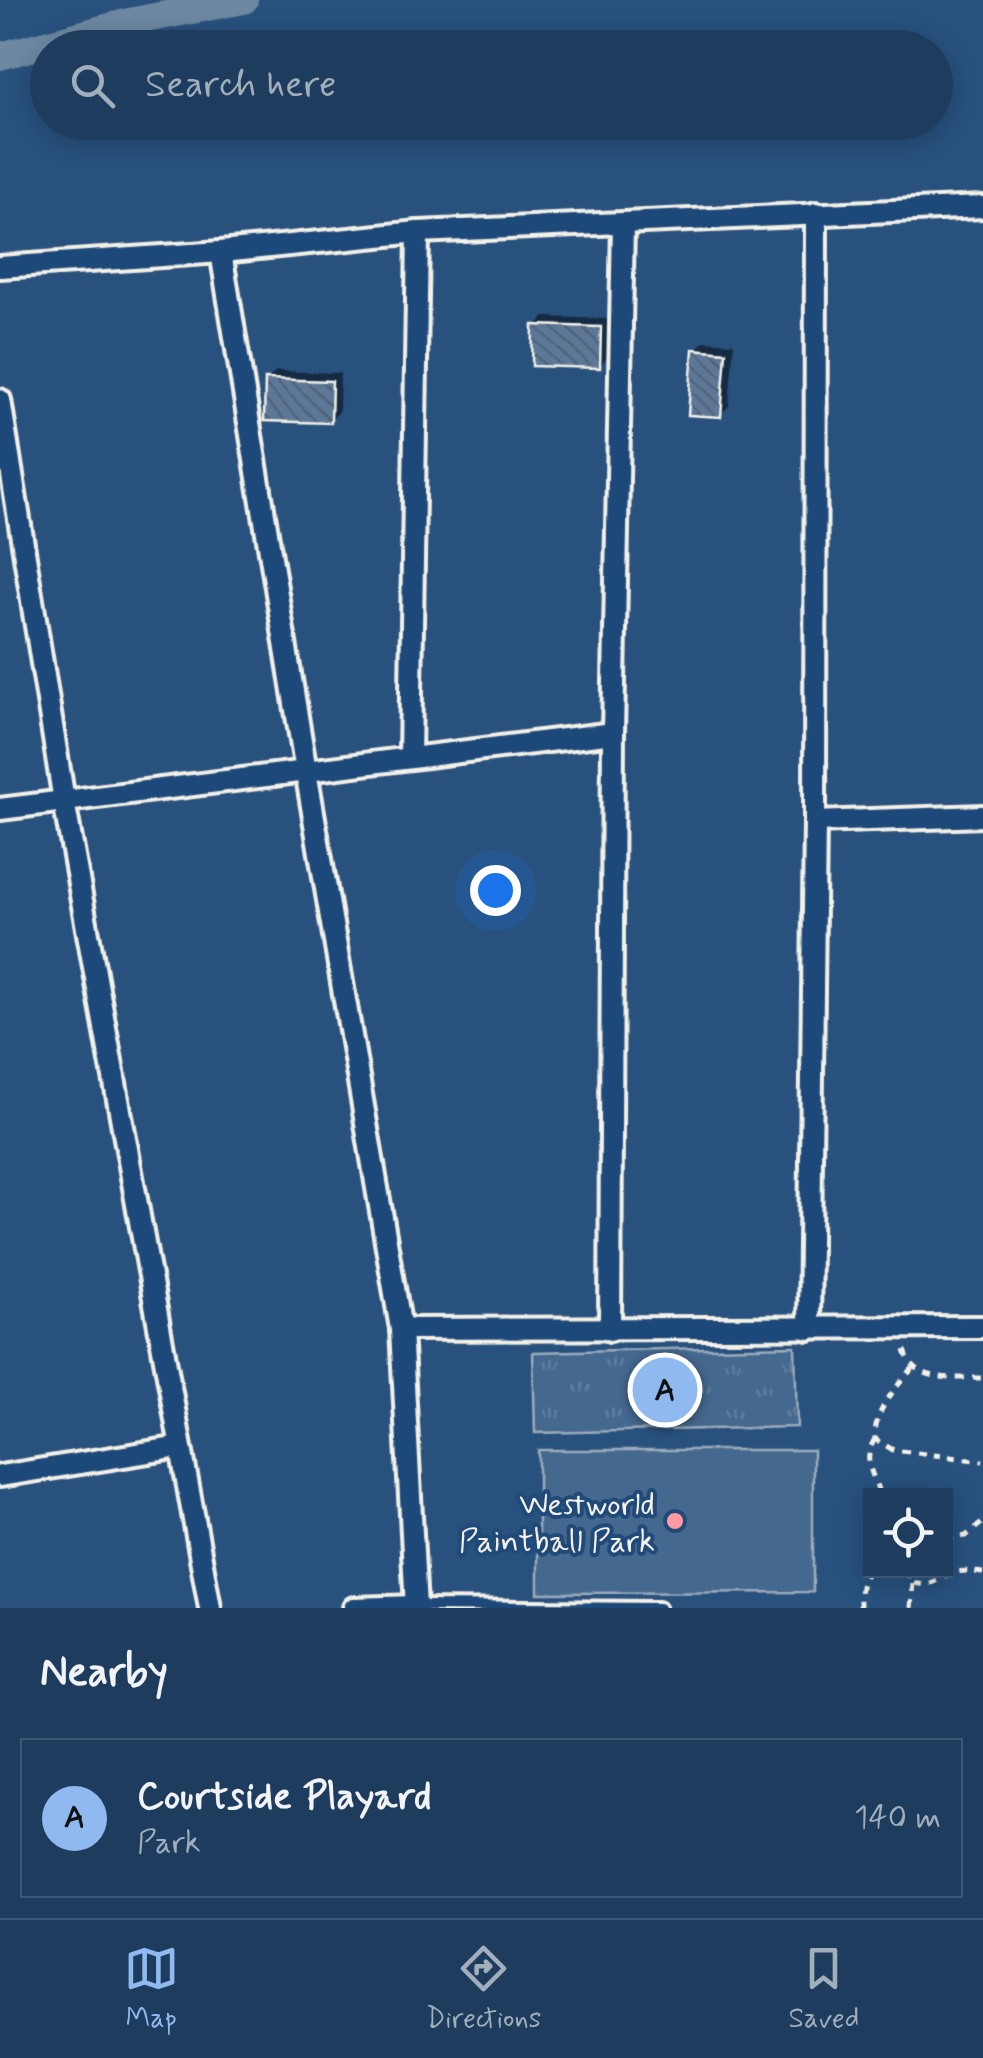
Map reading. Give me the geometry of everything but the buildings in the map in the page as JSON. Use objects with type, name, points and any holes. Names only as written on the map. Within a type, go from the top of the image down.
[{"type":"street","points":[[0,266],[221,252],[418,232],[983,207]]},
{"type":"street","points":[[809,1329],[816,214]]},
{"type":"street","points":[[610,1330],[613,733],[623,224]]},
{"type":"street","points":[[410,758],[418,232]]},
{"type":"street","points":[[221,252],[402,1329],[416,1607],[354,1608]]},
{"type":"street","points":[[0,400],[64,801],[210,1608]]},
{"type":"street","points":[[0,809],[613,733]]},
{"type":"street","points":[[815,822],[983,816]]},
{"type":"street","points":[[402,1329],[983,1327]]},
{"type":"street","points":[[0,1476],[180,1447]]},
{"type":"lane","points":[[416,1607],[659,1608]]},
{"type":"path","points":[[902,1328],[906,1356],[914,1368],[927,1376],[983,1378]]},
{"type":"path","points":[[877,1488],[867,1456],[875,1439],[874,1428],[879,1415],[914,1368]]},
{"type":"path","points":[[875,1439],[894,1450],[983,1461]]},
{"type":"path","points":[[953,1536],[966,1536],[983,1522]]},
{"type":"path","points":[[913,1583],[925,1585],[954,1572],[983,1573]]},
{"type":"path","points":[[860,1608],[863,1577]]},
{"type":"path","points":[[910,1578],[911,1608]]},
{"type":"green space","points":[[795,1346],[797,1427],[535,1433],[533,1352]]},
{"type":"green space","name":"Westworld Paintball Park","points":[[538,1450],[813,1450],[813,1592],[538,1593]]},
{"type":"waterway","points":[[99,30],[244,0]]},
{"type":"waterway","points":[[0,56],[30,48]]},
{"type":"place","name":"Courtside Playard","points":[[665,1390]]},
{"type":"place","name":"Westworld Paintball Park","points":[[675,1521]]}]
